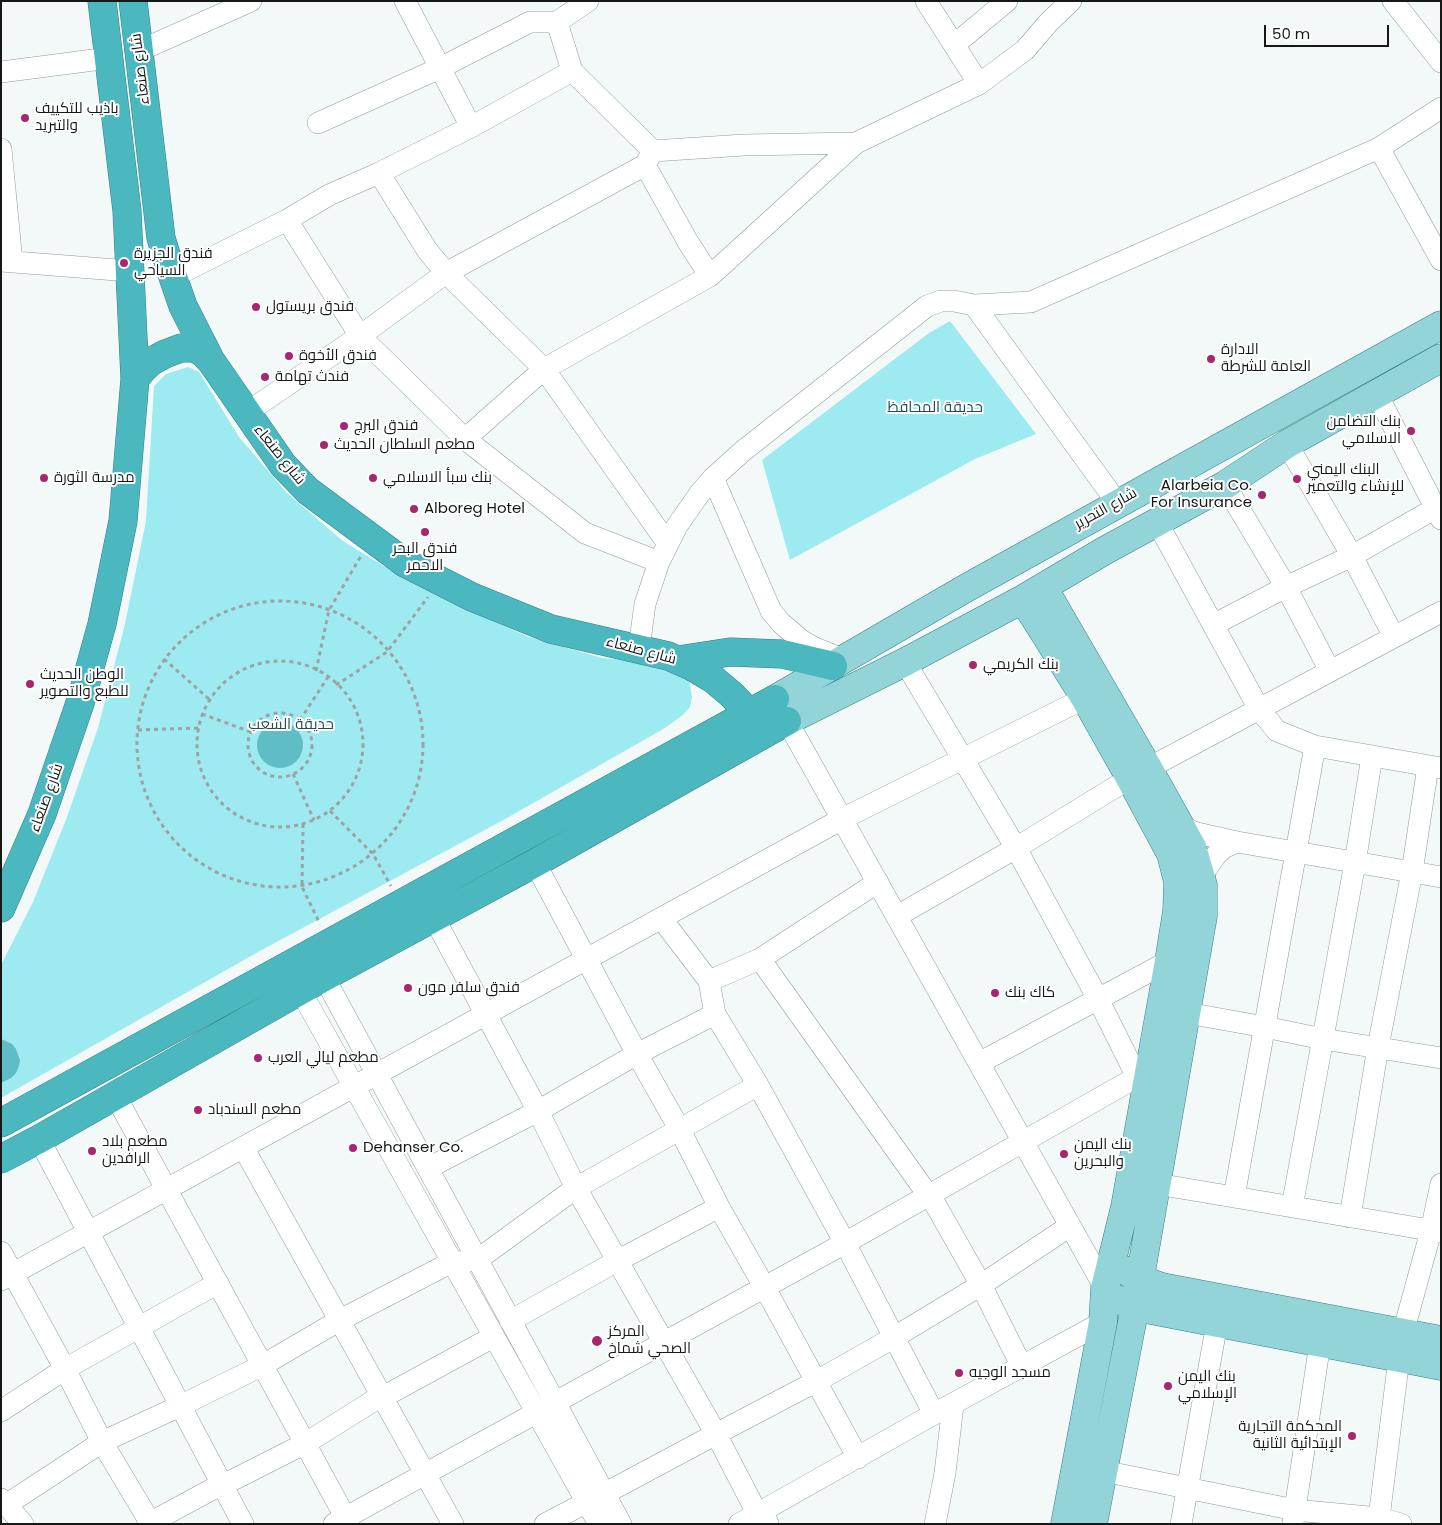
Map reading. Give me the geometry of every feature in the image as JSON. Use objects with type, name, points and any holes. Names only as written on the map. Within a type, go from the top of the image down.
[{"type":"highway","name":"شارع صنعاء","points":[[1,908],[42,814],[82,700],[102,624],[123,521],[136,379],[127,212],[102,1]]},
{"type":"highway","name":"شارع صنعاء","points":[[133,1],[161,238],[173,277],[183,306],[210,361],[283,464],[308,491],[405,563],[472,597],[551,629],[638,648],[678,660],[713,679],[749,713]]},
{"type":"highway","points":[[136,379],[152,361],[181,348],[194,348],[202,352],[210,361]]},
{"type":"highway","points":[[678,660],[730,652],[782,654],[839,662]]},
{"type":"highway","points":[[1,1122],[749,713],[781,710]]},
{"type":"highway","points":[[1,1159],[300,990],[535,863],[781,710]]},
{"type":"main road","name":"شارع التحرير","points":[[781,710],[839,662],[1086,520],[1441,325]]},
{"type":"main road","points":[[781,710],[905,662],[1033,593],[1104,551],[1225,485],[1288,444],[1441,358]]},
{"type":"main road","points":[[1123,501],[1138,525],[1151,525]]},
{"type":"main road","points":[[1086,520],[1098,526],[1103,532],[1106,540],[1104,551]]},
{"type":"main road","points":[[1033,593],[1085,698],[1139,773],[1177,820],[1192,847],[1203,885],[1203,916],[1187,1013],[1135,1307],[1093,1524]]},
{"type":"main road","points":[[1033,593],[1139,773],[1171,854],[1178,882],[1177,911],[1169,961],[1143,1074],[1125,1207],[1105,1288],[1102,1322],[1065,1524]]},
{"type":"main road","points":[[1111,1261],[1139,1280],[1401,1346],[1441,1366]]},
{"type":"main road","points":[[1105,1288],[1118,1299],[1135,1307],[1320,1343],[1401,1346],[1441,1340]]},
{"type":"street","points":[[139,52],[251,1]]},
{"type":"street","points":[[405,1],[471,127]]},
{"type":"street","points":[[318,123],[440,68],[530,22],[557,22],[588,1]]},
{"type":"street","points":[[926,1],[980,84]]},
{"type":"street","points":[[954,45],[1007,1]]},
{"type":"street","points":[[465,439],[544,370],[710,276],[856,143],[980,84],[1026,50],[1048,23],[1071,1]]},
{"type":"street","points":[[1393,1],[1441,62]]},
{"type":"street","points":[[557,22],[572,71],[649,158],[688,242],[710,276]]},
{"type":"street","points":[[1,72],[110,58]]},
{"type":"street","points":[[173,277],[287,220],[329,195],[379,173],[471,127],[572,71]]},
{"type":"street","points":[[638,648],[645,604],[663,553],[688,509],[713,478],[743,451],[927,306],[941,301],[954,301],[974,306],[1031,302],[1379,148],[1441,108]]},
{"type":"street","points":[[246,413],[360,336],[446,273],[649,158],[744,145],[856,143]]},
{"type":"street","points":[[1379,148],[1441,260]]},
{"type":"street","points":[[1,149],[7,261],[130,271]]},
{"type":"street","points":[[379,173],[427,250],[446,273],[544,370],[663,553]]},
{"type":"street","points":[[287,220],[360,336],[465,439],[585,533],[663,553]]},
{"type":"street","points":[[974,306],[1123,501]]},
{"type":"street","points":[[1213,625],[1286,586],[1352,556],[1439,511],[1377,394]]},
{"type":"street","points":[[1288,444],[1352,556],[1394,637]]},
{"type":"street","points":[[713,478],[771,610],[781,623],[801,640],[839,662]]},
{"type":"street","points":[[1225,485],[1286,586],[1330,671]]},
{"type":"street","points":[[1151,525],[1213,625],[1259,709],[1277,731],[1315,746],[1434,767],[1378,1047],[1350,1217]]},
{"type":"street","points":[[896,916],[1016,848],[1139,773],[1441,612]]},
{"type":"street","points":[[115,1095],[306,1443],[343,1522],[426,1474],[765,1288],[1143,1074],[1098,998],[1016,848],[905,662]]},
{"type":"street","points":[[7,1277],[842,818],[1085,698]]},
{"type":"street","points":[[781,710],[1105,1288]]},
{"type":"street","points":[[1234,1197],[1315,746]]},
{"type":"street","points":[[1292,1207],[1356,862],[1372,756]]},
{"type":"street","points":[[1177,820],[1197,834],[1441,877]]},
{"type":"street","points":[[1203,885],[1205,871],[1216,855],[1225,847],[1237,842]]},
{"type":"street","points":[[535,863],[637,1054],[680,1130],[719,1207],[858,1458]]},
{"type":"street","points":[[709,981],[760,959],[878,882]]},
{"type":"street","points":[[434,918],[538,1110],[576,1188],[763,1518]]},
{"type":"street","points":[[661,918],[709,981],[715,1014],[758,1085],[934,1414]]},
{"type":"street","points":[[760,959],[928,1195],[930,1195],[981,1285],[1022,1367]]},
{"type":"street","points":[[978,1063],[1169,961]]},
{"type":"street","points":[[324,977],[555,1403],[596,1498],[599,1524]]},
{"type":"street","points":[[300,990],[536,1414],[596,1498],[621,1524]]},
{"type":"street","points":[[1187,1013],[1323,1039],[1441,1058]]},
{"type":"street","points":[[428,1168],[538,1110],[637,1054],[715,1014]]},
{"type":"street","points":[[23,1524],[4,1502],[102,1442],[262,1365],[340,1320],[450,1263],[477,1260],[576,1188],[758,1085]]},
{"type":"street","points":[[38,1139],[243,1524]]},
{"type":"street","points":[[243,1147],[454,1524]]},
{"type":"street","points":[[1156,1184],[1436,1232]]},
{"type":"street","points":[[1379,1518],[1401,1346],[1436,1232],[1441,1184]]},
{"type":"street","points":[[1058,1204],[1101,1253],[1111,1261]]},
{"type":"street","points":[[510,1321],[719,1207]]},
{"type":"street","points":[[545,1524],[817,1382],[981,1285],[1070,1226]]},
{"type":"street","points":[[1,1252],[7,1277],[65,1369],[102,1442],[150,1523],[220,1485],[306,1443],[381,1396],[383,1397],[493,1337]]},
{"type":"street","points":[[1,1411],[65,1369],[218,1283]]},
{"type":"street","points":[[739,1524],[763,1518],[858,1458],[934,1414],[1102,1322]]},
{"type":"street","points":[[1181,1524],[1216,1323]]},
{"type":"street","points":[[1294,1517],[1320,1343]]},
{"type":"street","points":[[935,1524],[945,1473],[953,1405]]},
{"type":"street","points":[[1103,1471],[1188,1489],[1294,1517],[1379,1518],[1401,1524]]},
{"type":"path","points":[[316,671],[328,610],[372,539]]},
{"type":"path","points":[[336,685],[387,652],[440,581]]},
{"type":"path","points":[[265,600],[317,604],[328,610],[370,631],[407,674],[424,731],[420,783],[399,828],[361,865],[308,887],[247,886],[194,861],[150,809],[135,747],[145,692],[168,652],[210,617],[265,600]]},
{"type":"path","points":[[164,659],[210,700]]},
{"type":"path","points":[[272,661],[301,663],[316,671],[328,677],[353,704],[364,737],[361,766],[349,792],[327,814],[297,827],[261,826],[231,812],[205,781],[196,745],[202,714],[214,692],[239,671],[272,661]]},
{"type":"path","points":[[300,720],[328,677]]},
{"type":"path","points":[[278,713],[300,720],[307,729],[312,743],[307,763],[299,771],[287,776],[272,776],[262,772],[250,758],[248,744],[250,732],[265,717],[278,713]]},
{"type":"path","points":[[202,714],[250,732]]},
{"type":"path","points":[[138,730],[200,728]]},
{"type":"path","points":[[293,774],[314,820]]},
{"type":"path","points":[[330,811],[373,854],[401,904]]},
{"type":"path","points":[[303,824],[302,887],[330,943]]},
{"type":"green space","name":"حديقة المحافظ","points":[[950,321],[1036,434],[975,459],[790,560],[762,460],[929,333]]},
{"type":"green space","name":"حديقة الشعب","points":[[188,367],[199,372],[239,437],[287,493],[343,541],[403,578],[459,606],[529,637],[602,658],[664,664],[683,672],[690,684],[692,698],[690,707],[683,715],[665,728],[507,818],[258,952],[1,1098],[1,965],[33,902],[67,817],[98,728],[125,624],[146,521],[154,386],[166,374]]},
{"type":"shaded area","points":[[280,722],[293,726],[299,732],[303,745],[299,758],[293,764],[280,768],[267,764],[261,758],[257,745],[261,732],[267,726]]},
{"type":"shaded area","points":[[1,1039],[12,1044],[20,1060],[16,1073],[3,1082],[1,1082]]},
{"type":"place","name":"باذيب للتكييف والتبريد","points":[[25,118]]},
{"type":"place","name":"فندق الجزيرة السياحي","points":[[124,263]]},
{"type":"place","name":"فندق بريستول","points":[[256,307]]},
{"type":"place","name":"فندق الأخوة","points":[[289,356]]},
{"type":"place","name":"الادارة العامة للشرطة","points":[[1211,359]]},
{"type":"place","name":"فندث تهامة","points":[[265,377]]},
{"type":"place","name":"فندق البرج","points":[[344,426]]},
{"type":"place","name":"بنك التضامن الاسلامي","points":[[1411,431]]},
{"type":"place","name":"مطعم السلطان الحديث","points":[[324,445]]},
{"type":"place","name":"مدرسة الثورة","points":[[44,478]]},
{"type":"place","name":"بنك سبأ الاسلامي","points":[[373,478]]},
{"type":"place","name":"البنك اليمني للإنشاء والتعمير","points":[[1297,479]]},
{"type":"place","name":"Alarbeia Co. For Insurance","points":[[1262,495]]},
{"type":"place","name":"Alboreg Hotel","points":[[414,509]]},
{"type":"place","name":"فندق البحر الاحمر","points":[[425,532]]},
{"type":"place","name":"بنك الكريمي","points":[[973,665]]},
{"type":"place","name":"الوطن الحديث للطبع والتصوير","points":[[30,684]]},
{"type":"place","name":"فندق سلفر مون","points":[[408,988]]},
{"type":"place","name":"كاك بنك","points":[[995,993]]},
{"type":"place","name":"مطعم ليالي العرب","points":[[258,1058]]},
{"type":"place","name":"مطعم السندباد","points":[[198,1110]]},
{"type":"place","name":"Dehanser Co.","points":[[353,1148]]},
{"type":"place","name":"مطعم بلاد الرافدين","points":[[92,1151]]},
{"type":"place","name":"بنك اليمن والبحرين","points":[[1064,1154]]},
{"type":"place","name":"المركز الصحي شماخ","points":[[597,1341]]},
{"type":"place","name":"مسجد الوجيه","points":[[959,1373]]},
{"type":"place","name":"بنك اليمن الإسلامي","points":[[1168,1386]]},
{"type":"place","name":"المحكمة التجارية الإبتدائية الثانية","points":[[1352,1436]]}]
